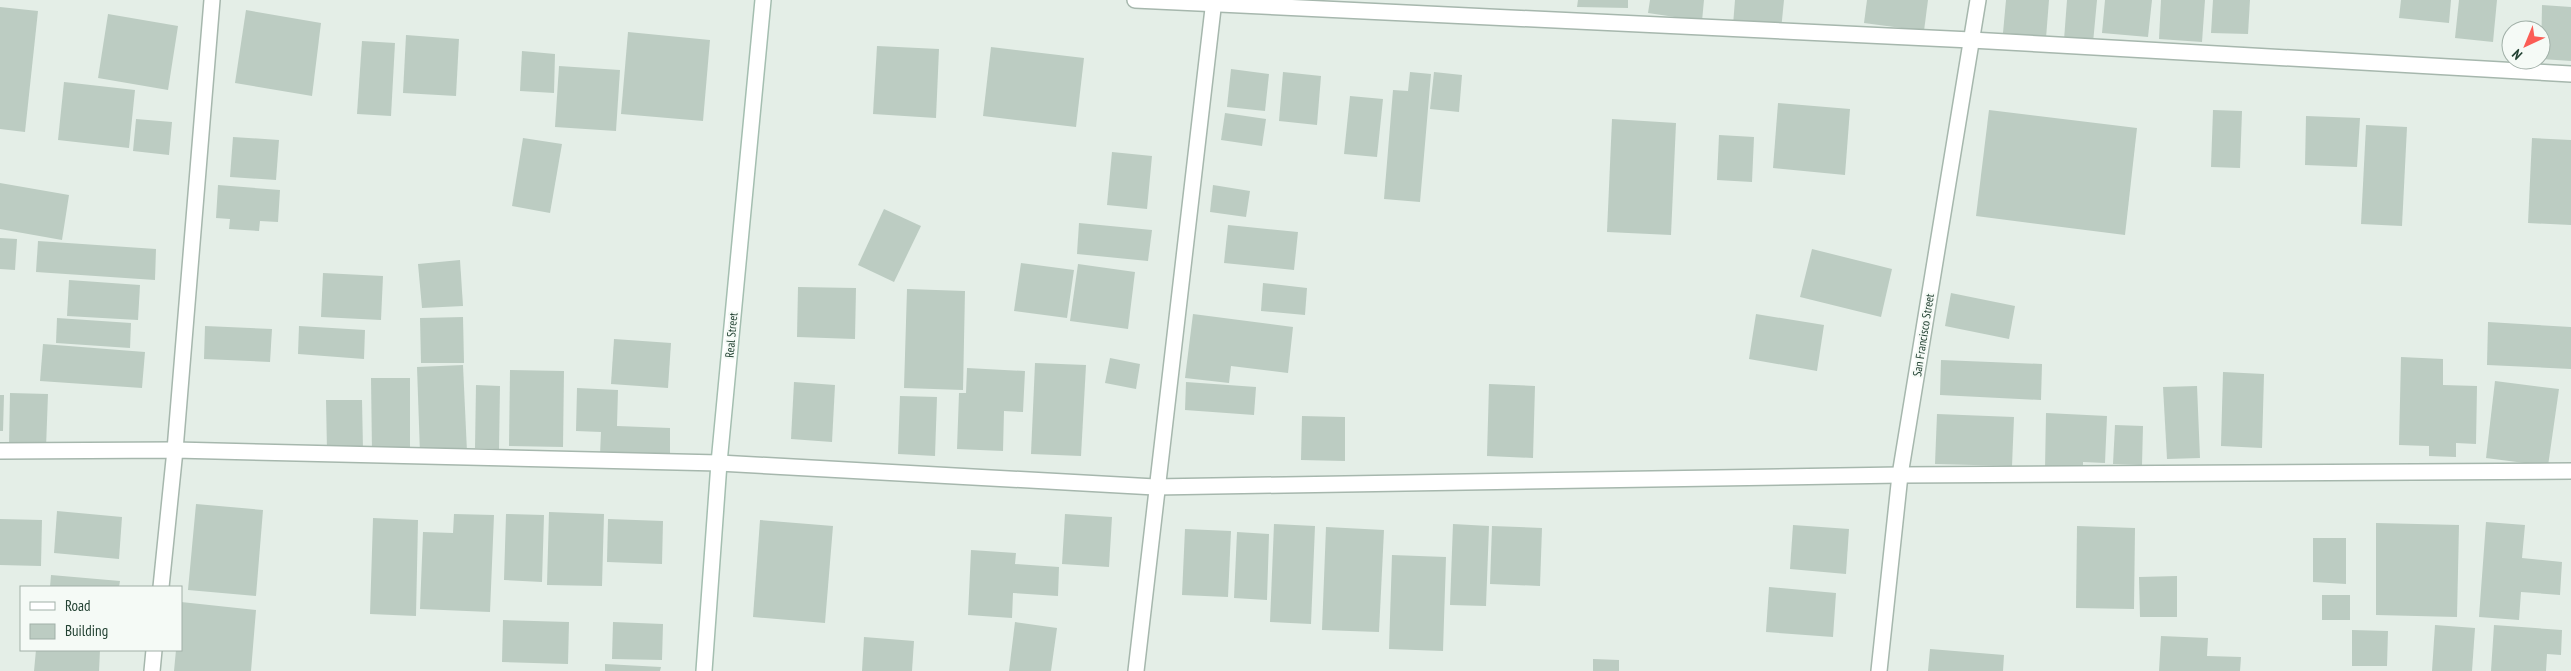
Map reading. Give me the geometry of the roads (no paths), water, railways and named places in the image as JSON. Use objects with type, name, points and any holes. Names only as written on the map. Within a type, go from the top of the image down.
[{"type":"street","points":[[161,586],[175,450],[212,0]]},
{"type":"street","name":"Real Street","points":[[704,671],[719,463],[763,0]]},
{"type":"street","points":[[1135,0],[1214,2],[1971,40],[2571,74]]},
{"type":"street","name":"San Francisco Street","points":[[1880,671],[1900,475],[1978,0]]},
{"type":"street","points":[[1136,671],[1155,487],[1214,2]]},
{"type":"street","points":[[0,451],[175,450],[719,463],[1155,487],[1900,475],[2571,471]]},
{"type":"street","points":[[152,671],[154,651]]}]
